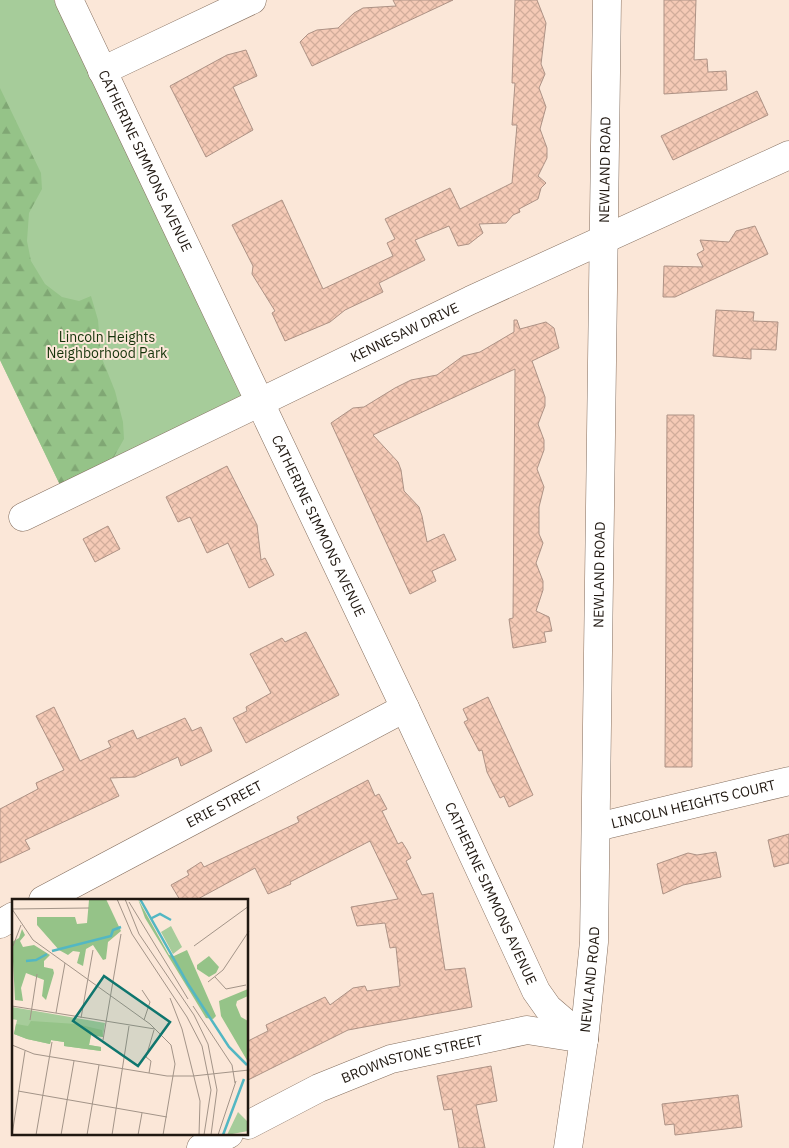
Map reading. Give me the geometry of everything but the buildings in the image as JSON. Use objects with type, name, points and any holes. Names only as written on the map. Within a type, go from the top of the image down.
[{"type":"street","name":"CATHERINE SIMMONS AVENUE","points":[[69,0],[536,991],[548,1008],[584,1039]]},
{"type":"street","points":[[102,71],[252,0]]},
{"type":"street","name":"NEWLAND ROAD","points":[[568,1148],[584,1039],[594,942],[607,0]]},
{"type":"street","name":"KENNESAW DRIVE","points":[[23,517],[471,300],[789,156]]},
{"type":"street","name":"ERIE STREET","points":[[45,899],[404,708]]},
{"type":"street","name":"LINCOLN HEIGHTS COURT","points":[[597,826],[789,781]]},
{"type":"street","points":[[0,924],[12,917]]},
{"type":"street","name":"BROWNSTONE STREET","points":[[249,1124],[346,1076],[391,1058],[526,1030],[584,1039]]},
{"type":"street","points":[[201,1148],[225,1136]]},
{"type":"green space","name":"Lincoln Heights Neighborhood Park","points":[[0,0],[54,0],[245,397],[61,487],[0,360]]},
{"type":"green space","points":[[0,88],[41,173],[42,189],[29,213],[27,241],[31,261],[45,284],[62,297],[79,301],[91,296],[98,320],[101,356],[115,391],[123,422],[124,439],[111,462],[61,487],[0,360]]}]
